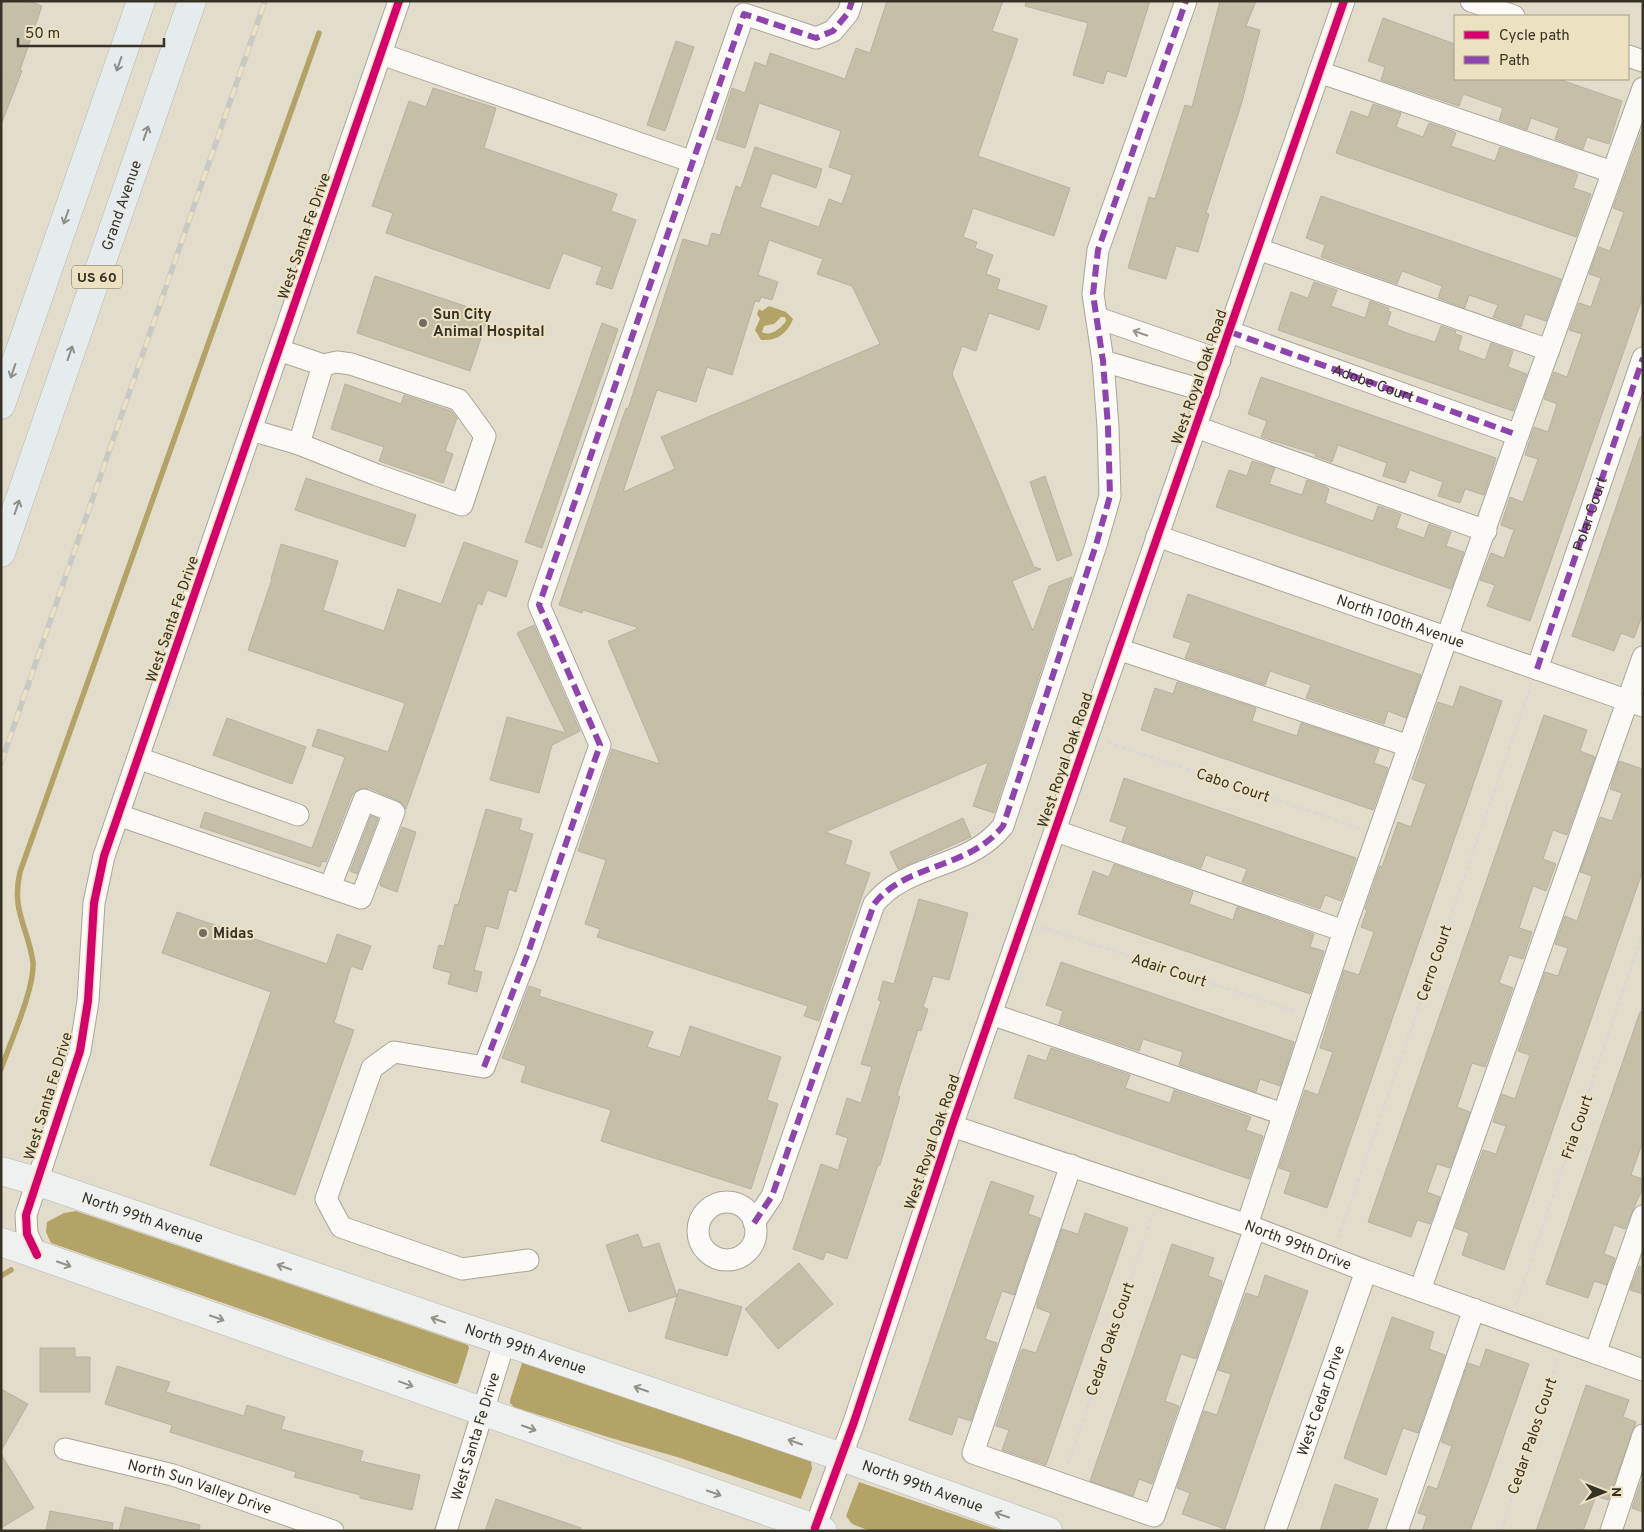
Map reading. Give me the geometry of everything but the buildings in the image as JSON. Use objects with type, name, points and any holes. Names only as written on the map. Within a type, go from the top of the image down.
[{"type":"highway","name":"US 60","points":[[1,405],[141,1]]},
{"type":"highway","name":"Grand Avenue","points":[[1,553],[192,1]]},
{"type":"main road","name":"North 99th Avenue","points":[[1,1171],[36,1181],[504,1343],[842,1457],[1048,1531]]},
{"type":"main road","points":[[1,1242],[819,1529]]},
{"type":"street","name":"West Santa Fe Drive","points":[[37,1255],[25,1226],[26,1215],[80,1051],[88,1001],[94,903],[104,856],[399,1]]},
{"type":"street","points":[[528,1260],[462,1269],[341,1228],[326,1199],[372,1068],[394,1052],[484,1067],[528,952],[600,745],[539,605],[744,14],[816,38],[833,31],[848,13],[852,1]]},
{"type":"street","points":[[754,1223],[772,1196],[874,904],[884,892],[902,881],[968,853],[990,840],[1003,826],[1096,545],[1110,496],[1103,360],[1093,294],[1098,250],[1186,1]]},
{"type":"street","name":"West Royal Oak Road","points":[[819,1529],[952,1126],[1344,1]]},
{"type":"street","points":[[1471,1],[1511,15]]},
{"type":"street","points":[[381,54],[692,162]]},
{"type":"street","points":[[1629,56],[1643,61]]},
{"type":"street","points":[[1319,72],[1612,172]]},
{"type":"street","points":[[1071,1165],[973,1453],[1062,1482],[1154,1516],[1251,1227],[1283,1114],[1344,931],[1486,531],[1518,435],[1643,88]]},
{"type":"street","points":[[1258,250],[1549,350]]},
{"type":"street","points":[[1098,318],[1220,360]]},
{"type":"street","name":"Adobe Court","points":[[1230,332],[1518,435]]},
{"type":"street","points":[[1159,377],[1171,344]]},
{"type":"street","points":[[251,430],[299,444],[377,475],[462,505],[485,436],[459,400],[351,364],[337,362],[323,365],[280,350]]},
{"type":"street","name":"Polar Court","points":[[1537,669],[1643,358]]},
{"type":"street","points":[[1103,360],[1209,392]]},
{"type":"street","points":[[299,444],[323,365]]},
{"type":"street","points":[[1196,427],[1486,531]]},
{"type":"street","name":"North 100th Avenue","points":[[1157,536],[1635,703]]},
{"type":"street","points":[[1118,649],[1409,746]]},
{"type":"street","points":[[1420,1290],[1635,703],[1643,657]]},
{"type":"street","points":[[138,758],[298,815]]},
{"type":"street","points":[[118,815],[330,887]]},
{"type":"street","points":[[1056,831],[1344,931]]},
{"type":"street","points":[[991,1014],[1283,1114]]},
{"type":"street","name":"North 99th Drive","points":[[952,1126],[1251,1227],[1366,1271],[1643,1370]]},
{"type":"street","points":[[1596,1353],[1643,1216]]},
{"type":"street","name":"West Cedar Drive","points":[[1275,1531],[1366,1271]]},
{"type":"street","points":[[1396,1531],[1474,1309]]},
{"type":"street","name":"West Santa Fe Drive","points":[[446,1531],[504,1343]]},
{"type":"street","points":[[1611,1531],[1643,1435]]},
{"type":"street","name":"North Sun Valley Drive","points":[[65,1449],[173,1475],[334,1531]]},
{"type":"shaded area","points":[[769,306],[786,312],[793,319],[788,329],[781,336],[761,340],[755,330],[760,319],[757,314],[759,309],[762,311]],"holes":[[[781,317],[785,317],[786,321],[776,331],[762,332],[764,326],[774,324]]]},
{"type":"shaded area","points":[[76,1211],[468,1345],[469,1348],[458,1383],[455,1384],[51,1243],[46,1232],[47,1222],[64,1213]]},
{"type":"shaded area","points":[[522,1363],[811,1461],[812,1469],[801,1499],[677,1457],[514,1407],[510,1400]]},
{"type":"shaded area","points":[[859,1482],[1002,1531],[870,1531],[852,1524],[846,1516]]},
{"type":"waterway","points":[[1,1069],[16,1031],[33,973],[31,950],[19,908],[18,886],[20,872],[319,33]]},
{"type":"waterway","points":[[1,1276],[11,1270]]},
{"type":"railway","points":[[1,763],[265,1]]},
{"type":"marked path","points":[[484,1067],[528,953],[600,745],[539,605],[744,14],[816,38],[833,31],[848,13],[852,1]]},
{"type":"marked path","points":[[754,1223],[772,1196],[874,904],[899,883],[914,875],[961,857],[975,849],[991,838],[1003,826],[1096,545],[1110,496],[1108,427],[1103,361],[1093,294],[1098,250],[1186,1]]},
{"type":"marked path","points":[[1230,332],[1518,435]]},
{"type":"marked path","points":[[1537,669],[1643,358]]},
{"type":"cycle path","points":[[37,1255],[27,1234],[26,1215],[80,1051],[88,1001],[94,903],[104,856],[399,1]]},
{"type":"cycle path","points":[[815,1528],[854,1422],[952,1126],[1344,1]]},
{"type":"place","name":"Sun City Animal Hospital","points":[[423,323]]},
{"type":"place","name":"Midas","points":[[203,933]]}]
